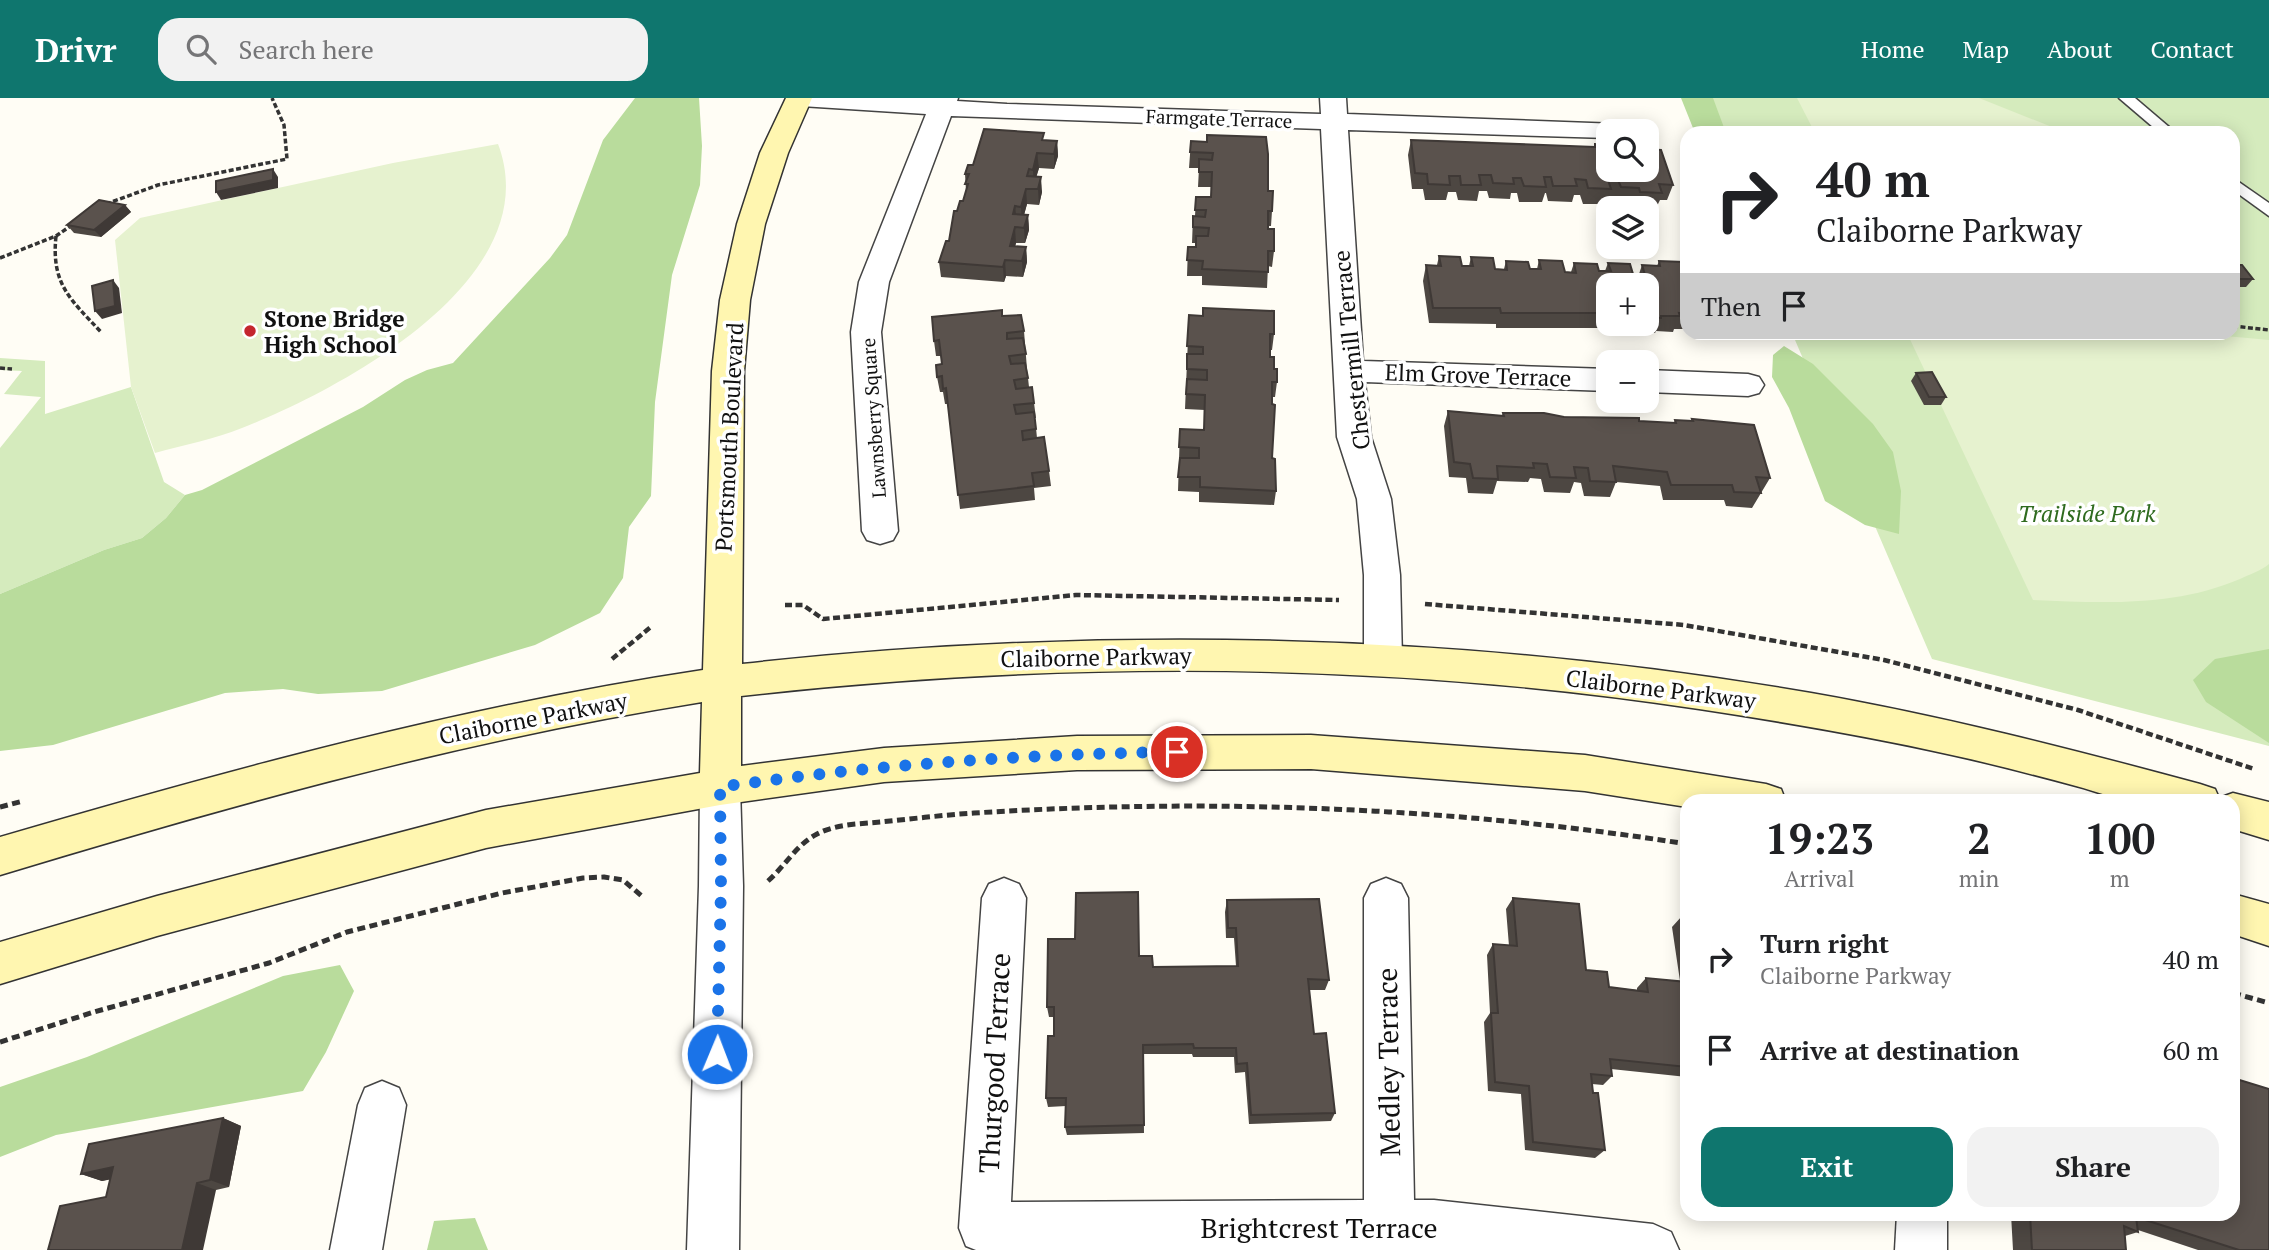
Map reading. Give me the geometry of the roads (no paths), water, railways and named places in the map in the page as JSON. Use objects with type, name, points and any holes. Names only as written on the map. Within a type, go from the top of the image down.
[{"type":"main road","name":"Portsmouth Boulevard","points":[[720,787],[728,371],[735,300],[751,224],[774,153],[800,98]]},
{"type":"main road","name":"Claiborne Parkway","points":[[0,856],[274,776],[406,743],[557,711],[720,683],[1004,658],[1205,654],[1383,659],[1561,676],[1809,710],[2068,765],[2171,794]]},
{"type":"main road","points":[[0,963],[183,909],[486,830],[720,787],[884,765],[1077,753],[1311,752],[1585,773],[1716,794]]},
{"type":"main road","points":[[2240,813],[2269,821]]},
{"type":"main road","points":[[2240,916],[2269,925]]},
{"type":"street","name":"Farmgate Terrace","points":[[800,98],[1332,110],[1596,128]]},
{"type":"street","name":"Lawnsberry Square","points":[[880,531],[866,332],[874,282],[943,103]]},
{"type":"street","name":"Chestermill Terrace","points":[[1332,110],[1354,437],[1374,499],[1382,575],[1383,659]]},
{"type":"street","name":"Elm Grove Terrace","points":[[1348,371],[1596,380]]},
{"type":"street","points":[[1659,381],[1748,384]]},
{"type":"street","points":[[713,1250],[721,887],[720,787]]},
{"type":"street","name":"Thurgood Terrace","points":[[984,1227],[1004,898]]},
{"type":"street","name":"Medley Terrace","points":[[1386,898],[1389,1238]]},
{"type":"street","points":[[356,1250],[382,1105]]},
{"type":"street","points":[[1921,1250],[1922,1221]]},
{"type":"street","name":"Brightcrest Terrace","points":[[984,1227],[1389,1238],[1434,1225],[1653,1250]]},
{"type":"lane","points":[[2133,99],[2162,126]]},
{"type":"lane","points":[[2240,188],[2269,211]]},
{"type":"place","name":"Stone Bridge High School","points":[[250,331]]},
{"type":"park label","name":"Trailside Park","points":[[2087,513]]}]
